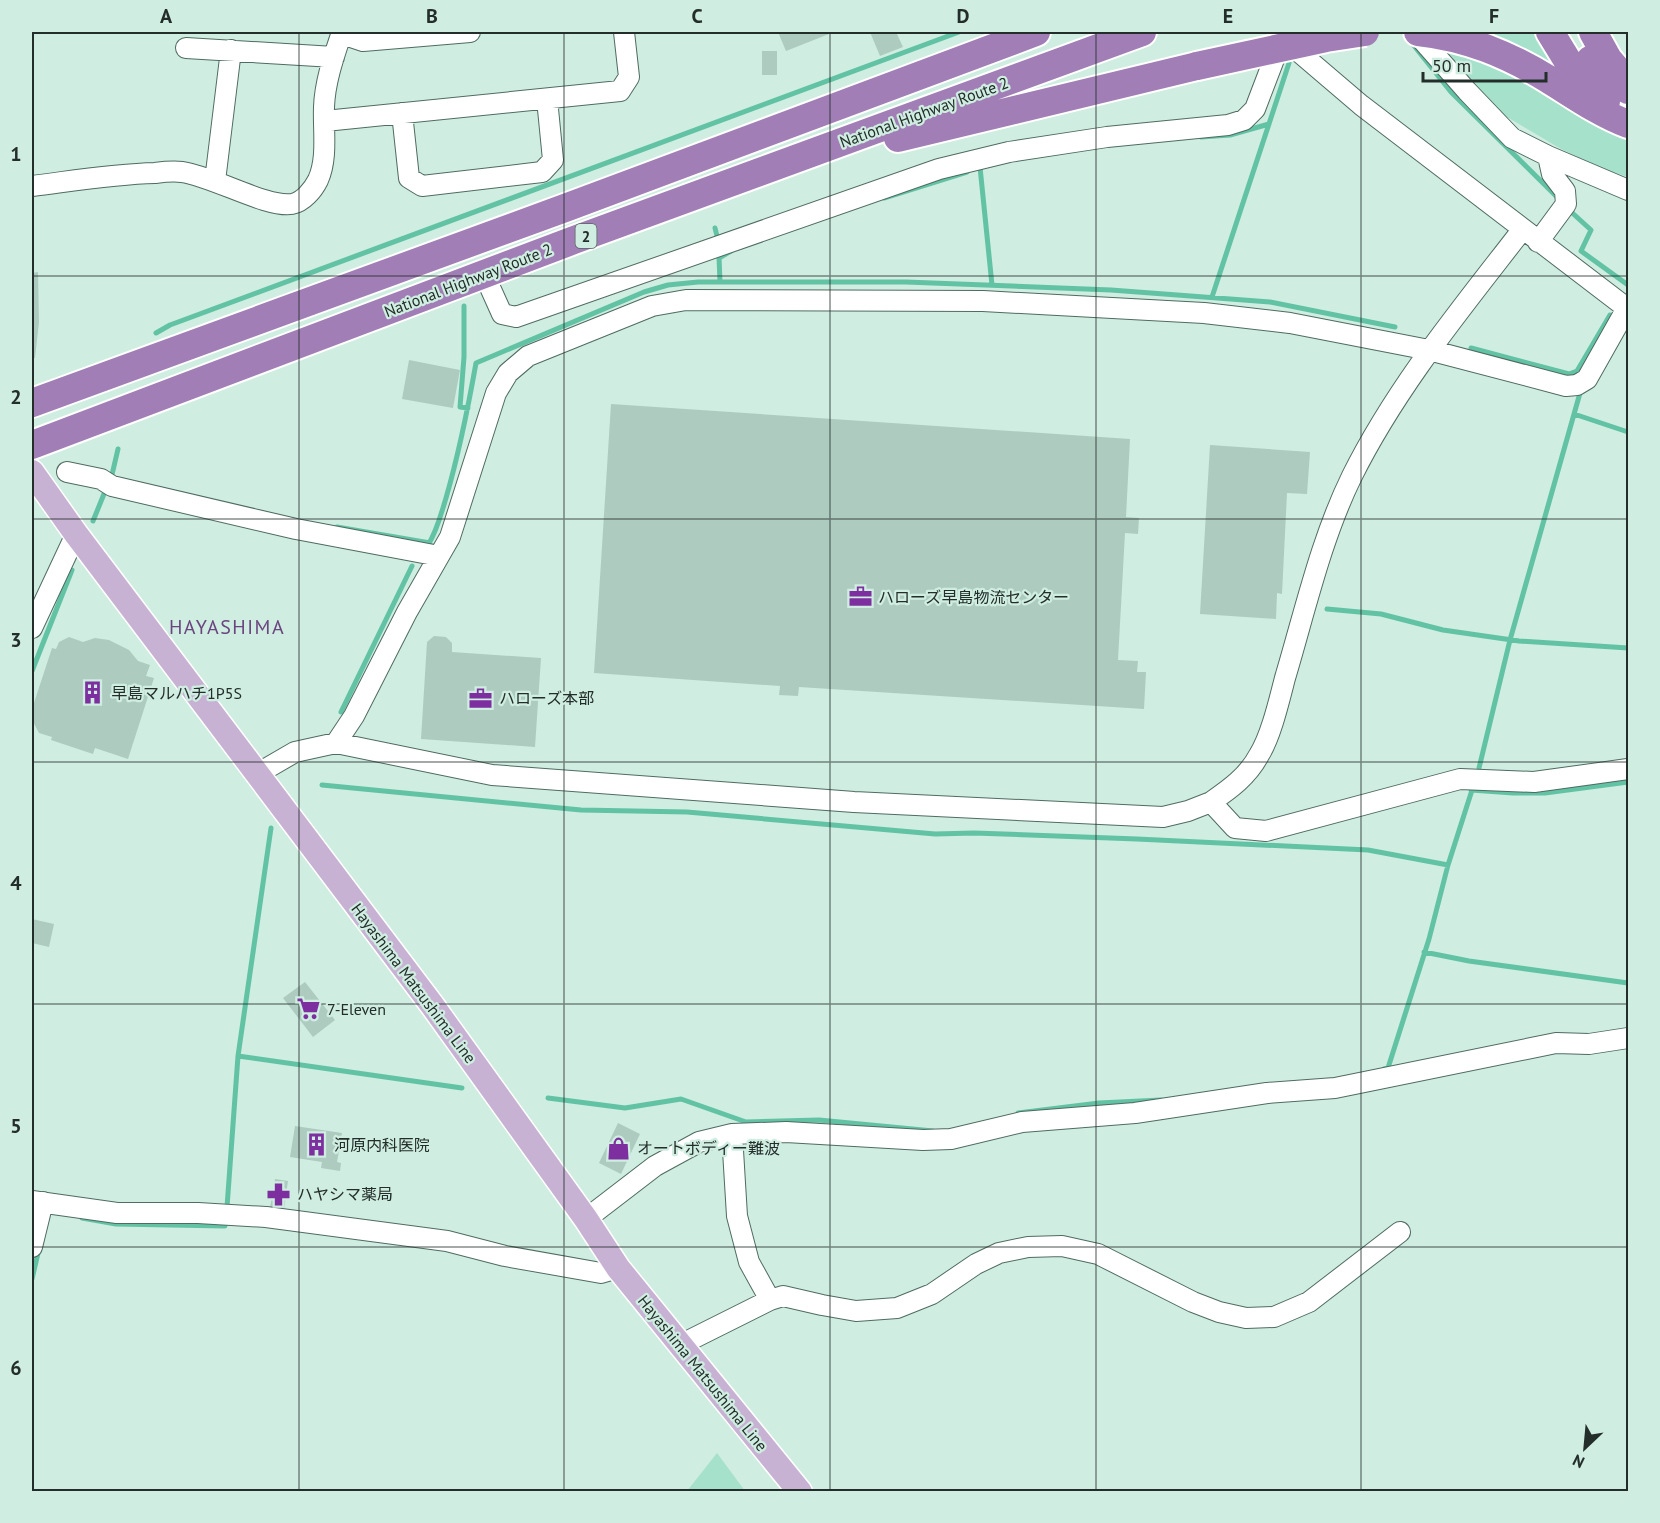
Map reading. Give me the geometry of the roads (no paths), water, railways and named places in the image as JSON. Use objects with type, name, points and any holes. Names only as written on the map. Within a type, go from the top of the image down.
[{"type":"highway","name":"National Highway Route 2","points":[[32,403],[565,208],[1036,32]]},
{"type":"highway","name":"National Highway Route 2","points":[[32,445],[574,240],[1142,32]]},
{"type":"highway","points":[[574,240],[676,212],[890,140],[1197,66],[1326,38],[1365,32]]},
{"type":"highway","points":[[1416,32],[1456,38],[1493,49],[1599,110],[1629,124]]},
{"type":"highway","points":[[1550,32],[1561,52],[1585,82],[1598,94],[1629,115]]},
{"type":"highway","points":[[1570,32],[1592,62],[1607,76],[1629,90]]},
{"type":"highway","points":[[1593,32],[1608,59],[1629,80]]},
{"type":"main road","name":"Hayashima Matsushima Line","points":[[32,472],[256,774],[432,1005],[586,1219],[618,1268],[800,1491]]},
{"type":"street","points":[[32,186],[125,173],[182,172],[215,181],[271,202],[293,204],[303,199],[318,179],[325,142],[327,82],[342,33],[363,41],[470,32]]},
{"type":"street","points":[[325,121],[620,91],[629,77],[624,32]]},
{"type":"street","points":[[1416,32],[1467,91],[1512,138],[1548,156],[1629,190]]},
{"type":"street","points":[[336,743],[354,716],[406,612],[450,537],[496,393],[508,374],[528,356],[652,306],[686,300],[983,301],[1204,313],[1290,323],[1429,350],[1566,386],[1577,385],[1587,379],[1626,303],[1538,242],[1361,105],[1283,34],[1255,109],[1244,120],[1228,125],[1107,137],[1031,148],[939,169],[516,317],[502,314],[484,274]]},
{"type":"street","points":[[186,48],[334,57]]},
{"type":"street","points":[[215,181],[231,50]]},
{"type":"street","points":[[402,113],[409,178],[422,186],[542,172],[553,160],[547,99]]},
{"type":"street","points":[[1538,242],[1564,206],[1565,191],[1552,174],[1548,156]]},
{"type":"street","points":[[256,774],[295,752],[336,743],[492,775],[854,802],[1163,817],[1211,802],[1241,780],[1260,754],[1274,715],[1328,534],[1352,477],[1387,413],[1429,350],[1522,230]]},
{"type":"street","points":[[67,472],[296,530],[439,556]]},
{"type":"street","points":[[32,628],[76,534]]},
{"type":"street","points":[[1211,802],[1235,828],[1266,831],[1460,779],[1534,782],[1629,769]]},
{"type":"street","points":[[586,1219],[655,1166],[699,1143],[732,1134],[786,1132],[923,1140],[951,1139],[1022,1122],[1135,1113],[1267,1093],[1335,1088],[1556,1043],[1589,1044],[1629,1038]]},
{"type":"street","points":[[732,1134],[736,1216],[748,1262],[770,1300]]},
{"type":"street","points":[[32,1248],[37,1201],[117,1213],[198,1213],[266,1217],[447,1242],[505,1256],[601,1273],[618,1268]]},
{"type":"street","points":[[680,1345],[770,1300],[783,1296],[856,1311],[897,1308],[932,1294],[976,1264],[999,1253],[1028,1247],[1062,1246],[1098,1254],[1193,1302],[1219,1312],[1246,1318],[1274,1317],[1309,1302],[1400,1233]]},
{"type":"waterway","points":[[156,333],[170,325],[959,32]]},
{"type":"waterway","points":[[1403,32],[1451,92],[1560,200]]},
{"type":"waterway","points":[[1212,297],[1289,63]]},
{"type":"waterway","points":[[1201,137],[1230,135],[1269,124]]},
{"type":"waterway","points":[[980,167],[992,285]]},
{"type":"waterway","points":[[884,198],[967,172]]},
{"type":"waterway","points":[[1568,209],[1591,230],[1581,251],[1628,285]]},
{"type":"waterway","points":[[715,228],[717,236]]},
{"type":"waterway","points":[[719,258],[731,251]]},
{"type":"waterway","points":[[719,257],[720,282]]},
{"type":"waterway","points":[[428,545],[434,534],[451,481],[476,363],[644,292],[668,285],[698,282],[906,282],[1111,290],[1270,302],[1395,327]]},
{"type":"waterway","points":[[464,306],[464,357],[460,407],[468,408]]},
{"type":"waterway","points":[[1578,379],[1577,371],[1610,315]]},
{"type":"waterway","points":[[1471,348],[1569,374],[1577,371]]},
{"type":"waterway","points":[[1479,768],[1510,640],[1580,393],[1579,388]]},
{"type":"waterway","points":[[1574,414],[1628,432]]},
{"type":"waterway","points":[[111,479],[118,449]]},
{"type":"waterway","points":[[93,521],[106,489]]},
{"type":"waterway","points":[[337,527],[430,543]]},
{"type":"waterway","points":[[341,712],[412,566]]},
{"type":"waterway","points":[[32,671],[72,570]]},
{"type":"waterway","points":[[1327,609],[1381,614],[1443,630],[1519,641],[1628,648]]},
{"type":"waterway","points":[[1471,790],[1545,793],[1628,782]]},
{"type":"waterway","points":[[322,785],[581,810],[687,812],[935,834],[974,833],[1137,839],[1368,850],[1448,865]]},
{"type":"waterway","points":[[1384,1069],[1388,1068],[1429,939],[1448,865],[1473,787]]},
{"type":"waterway","points":[[227,1207],[238,1056],[271,828]]},
{"type":"waterway","points":[[1424,952],[1469,961],[1628,983]]},
{"type":"waterway","points":[[238,1056],[462,1088]]},
{"type":"waterway","points":[[548,1098],[625,1108],[681,1099],[746,1122],[819,1120],[933,1131]]},
{"type":"waterway","points":[[1018,1113],[1099,1103],[1161,1100]]},
{"type":"waterway","points":[[82,1218],[116,1224],[225,1226],[225,1223]]},
{"type":"waterway","points":[[32,1279],[39,1249]]},
{"type":"place","name":"ハローズ早島物流センター","points":[[860,597]]},
{"type":"place","name":"早島マルハチ1P5S","points":[[93,693]]},
{"type":"place","name":"ハローズ本部","points":[[481,698]]},
{"type":"place","name":"7-Eleven","points":[[309,1009]]},
{"type":"place","name":"河原内科医院","points":[[316,1145]]},
{"type":"place","name":"オートボディー難波","points":[[619,1148]]},
{"type":"place","name":"ハヤシマ薬局","points":[[279,1194]]},
{"type":"district","name":"HAYASHIMA","points":[[227,627]]}]
